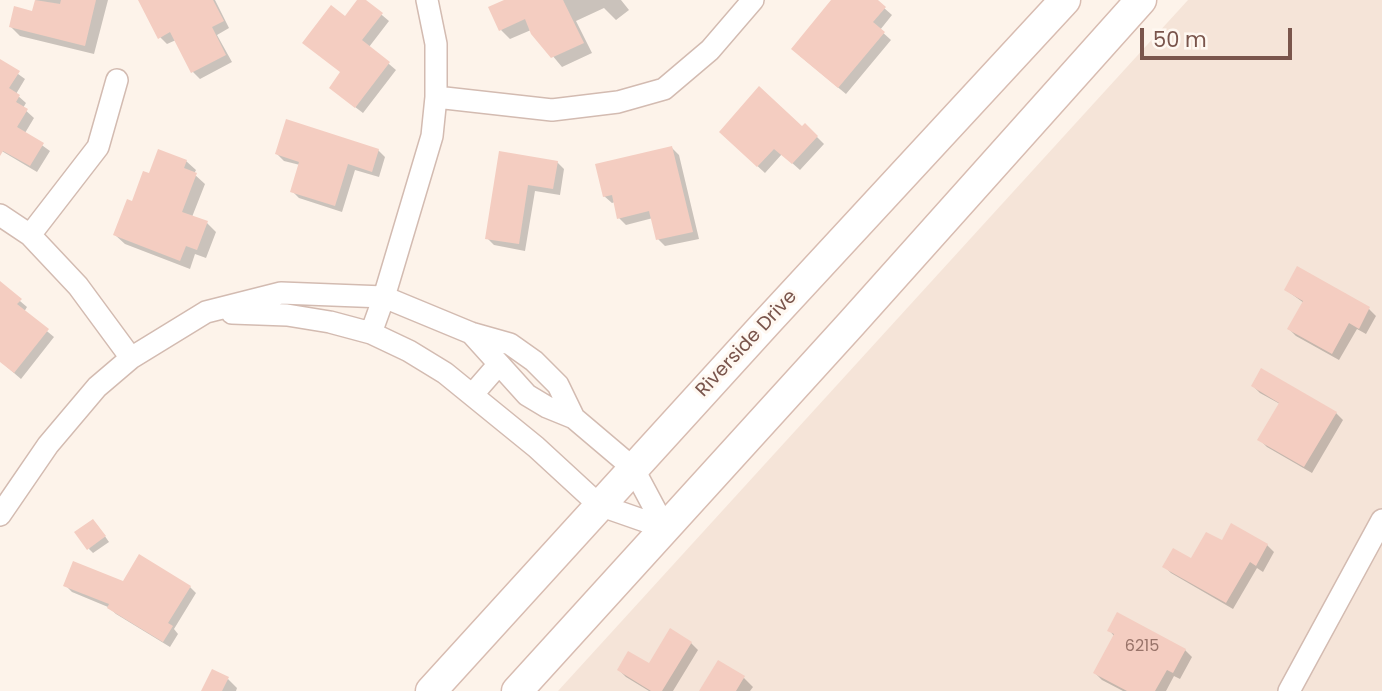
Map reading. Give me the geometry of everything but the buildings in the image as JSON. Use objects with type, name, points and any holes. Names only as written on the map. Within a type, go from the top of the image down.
[{"type":"street","points":[[371,333],[432,136],[436,97],[436,44],[426,0]]},
{"type":"street","points":[[436,97],[552,110],[618,102],[664,89],[710,50],[753,0]]},
{"type":"street","name":"Riverside Drive","points":[[431,691],[1065,0]]},
{"type":"street","points":[[517,691],[1141,0]]},
{"type":"street","points":[[30,235],[98,147],[117,80]]},
{"type":"street","points":[[0,215],[30,235],[78,286],[131,358]]},
{"type":"street","points":[[0,516],[48,445],[97,387],[131,358],[205,312],[281,293],[384,297],[471,333],[510,344],[558,385],[574,418]]},
{"type":"street","points":[[205,312],[287,315],[330,322],[371,333],[409,351],[445,373],[536,447],[599,505],[665,528]]},
{"type":"street","points":[[471,333],[527,395],[574,418],[633,468],[665,528]]},
{"type":"street","points":[[472,395],[499,364]]},
{"type":"street","points":[[1289,691],[1382,520]]},
{"type":"shaded area","points":[[1188,0],[1382,0],[1382,691],[558,691]]}]
